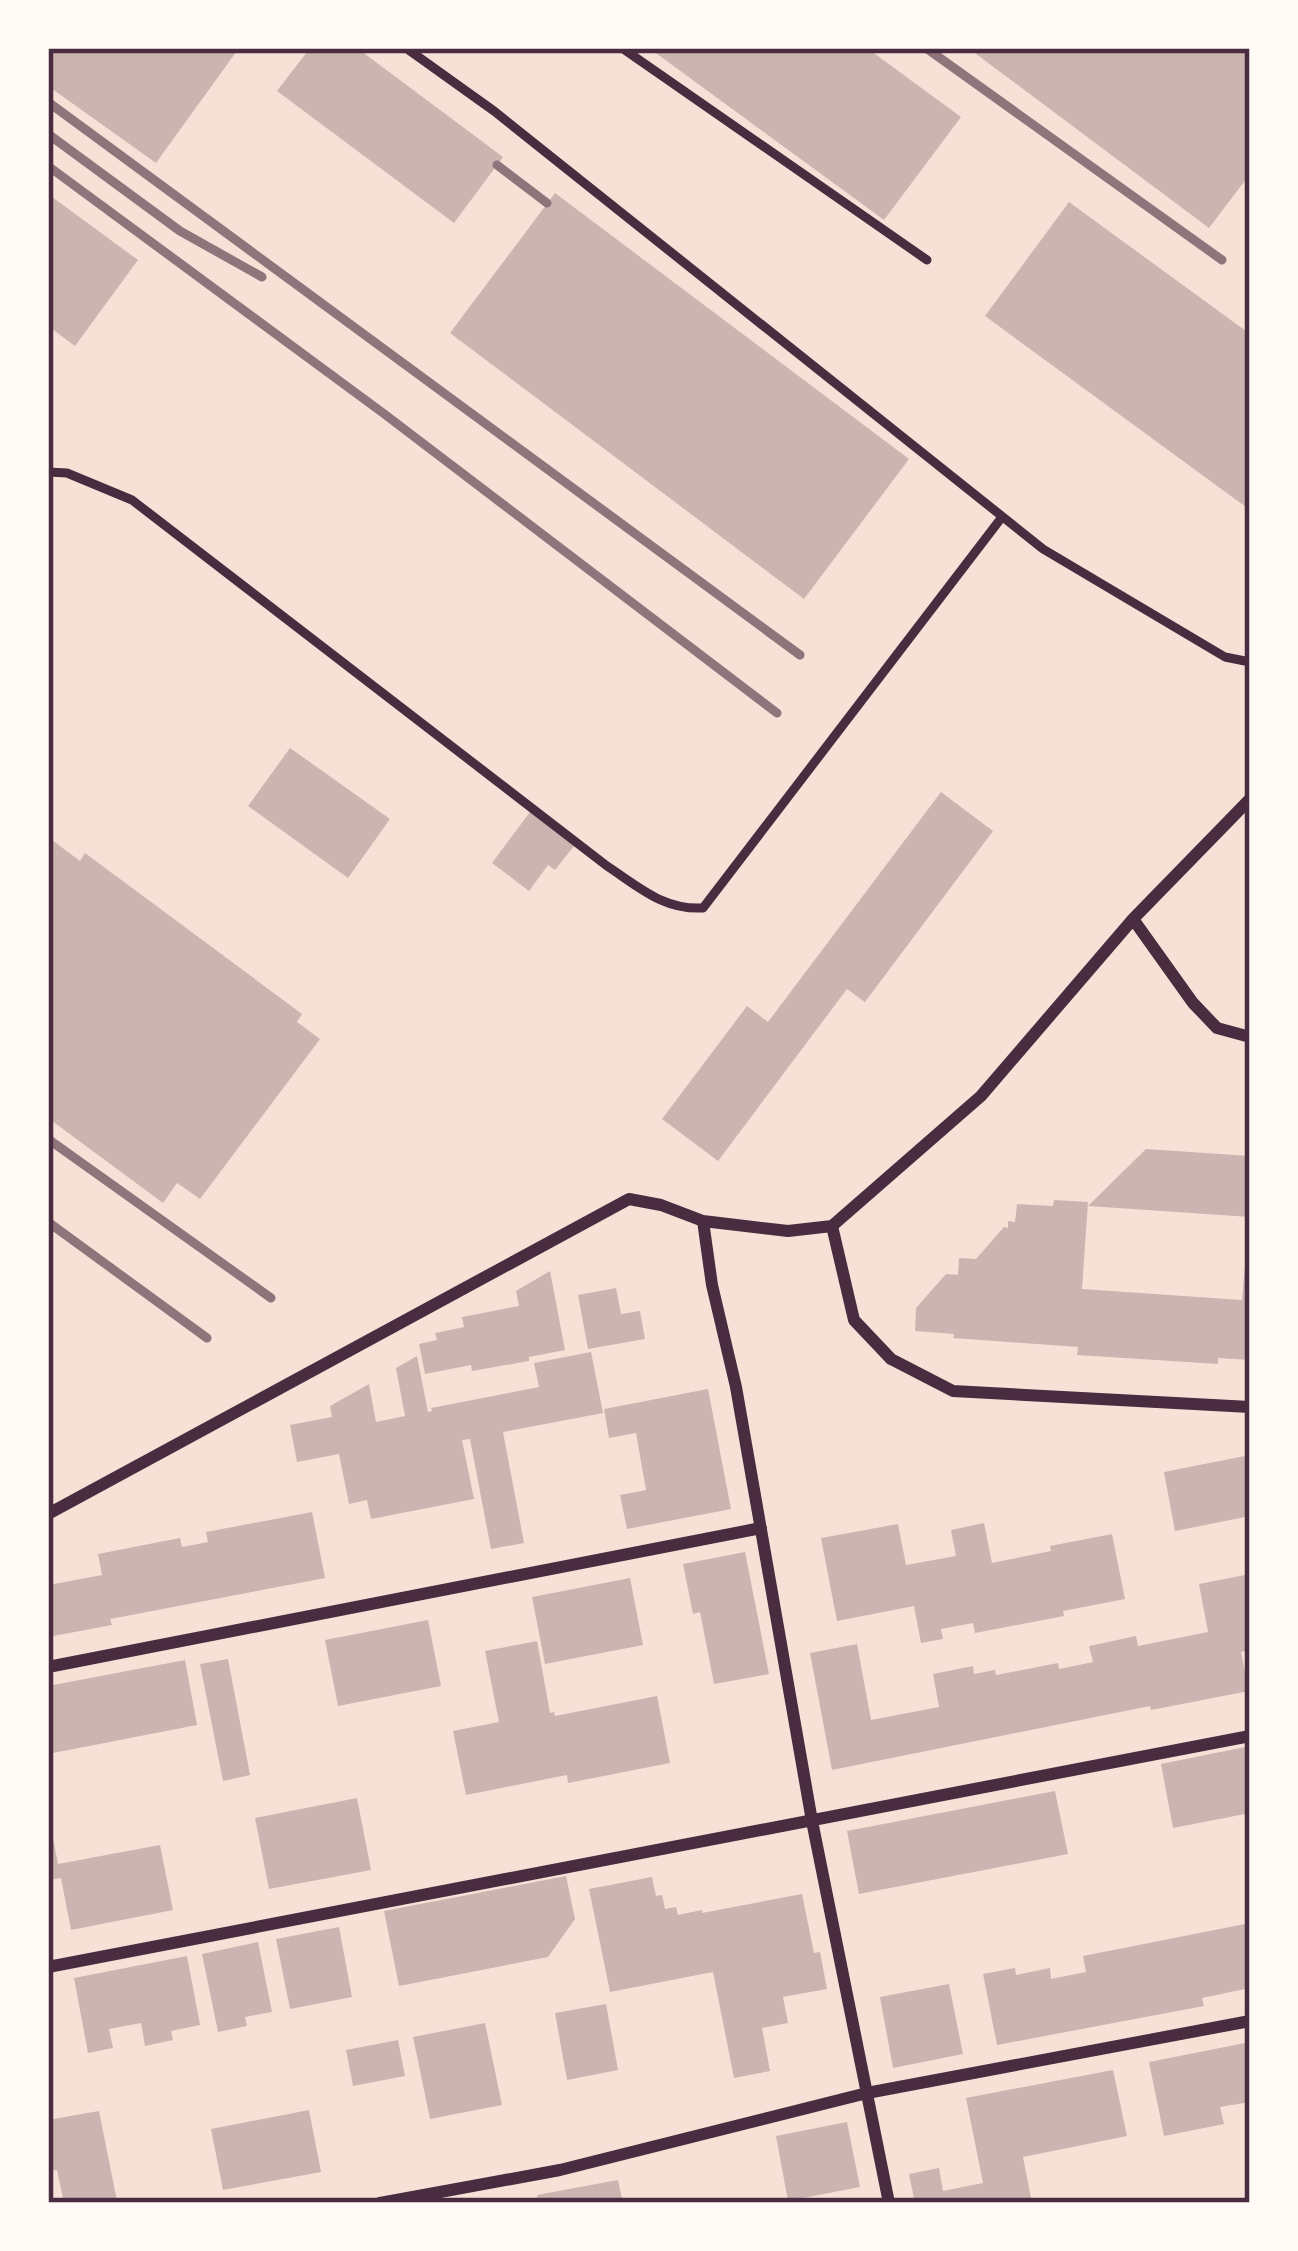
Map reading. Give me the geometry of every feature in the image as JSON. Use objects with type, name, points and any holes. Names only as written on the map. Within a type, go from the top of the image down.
[{"type":"street","points":[[48,1514],[629,1199],[661,1204],[703,1221],[788,1231],[832,1226],[981,1096],[1132,919],[1250,799]]},
{"type":"street","points":[[1132,919],[1216,1028],[1250,1037]]},
{"type":"street","points":[[703,1221],[812,1821],[890,2203]]},
{"type":"street","points":[[832,1226],[854,1320],[890,1359],[953,1391],[1250,1407]]},
{"type":"street","points":[[48,1667],[760,1528]]},
{"type":"street","points":[[48,1967],[1250,1736]]},
{"type":"street","points":[[380,2203],[560,2170],[867,2093],[1250,2021]]},
{"type":"lane","points":[[406,48],[494,111],[1042,549],[1204,645],[1250,662]]},
{"type":"lane","points":[[622,48],[927,260]]},
{"type":"lane","points":[[48,472],[67,473],[132,500],[607,866],[680,909],[703,908],[1002,517]]},
{"type":"building","points":[[48,48],[239,48],[156,163],[48,86]]},
{"type":"building","points":[[310,48],[357,48],[503,157],[454,223],[277,91]]},
{"type":"building","points":[[649,48],[867,48],[961,117],[884,220]]},
{"type":"building","points":[[968,48],[1250,48],[1250,174],[1209,228]]},
{"type":"building","points":[[555,193],[909,459],[804,599],[450,333]]},
{"type":"building","points":[[48,194],[138,260],[75,346],[48,326]]},
{"type":"building","points":[[1069,202],[1250,334],[1250,510],[985,316]]},
{"type":"building","points":[[290,748],[390,819],[348,878],[248,806]]},
{"type":"building","points":[[941,792],[993,831],[865,1002],[847,989],[718,1161],[662,1119],[747,1006],[768,1022]]},
{"type":"building","points":[[530,812],[574,846],[555,870],[548,865],[529,891],[492,863]]},
{"type":"building","points":[[48,837],[80,861],[85,853],[302,1014],[297,1022],[320,1039],[200,1199],[177,1183],[163,1203],[48,1118]]},
{"type":"building","points":[[1146,1149],[1250,1156],[1250,1217],[1088,1206]]},
{"type":"building","points":[[1054,1200],[1088,1202],[1082,1289],[1242,1300],[1250,1241],[1250,1360],[1218,1358],[1218,1364],[1077,1355],[1078,1347],[915,1331],[916,1308],[946,1274],[958,1275],[959,1258],[976,1259],[1008,1228],[1008,1221],[1015,1222],[1017,1204],[1053,1206]]},
{"type":"building","points":[[550,1271],[565,1350],[472,1371],[471,1365],[425,1374],[419,1344],[437,1340],[435,1333],[464,1327],[462,1317],[519,1306],[516,1291]]},
{"type":"building","points":[[616,1288],[621,1314],[640,1311],[645,1339],[588,1349],[578,1295]]},
{"type":"building","points":[[591,1352],[603,1413],[503,1432],[524,1543],[491,1549],[470,1439],[462,1440],[474,1499],[371,1519],[367,1500],[349,1504],[339,1454],[297,1462],[290,1425],[332,1417],[330,1406],[369,1384],[376,1422],[405,1416],[396,1368],[417,1356],[428,1412],[539,1387],[534,1363]]},
{"type":"building","points":[[708,1389],[731,1509],[627,1529],[620,1495],[646,1490],[636,1433],[609,1438],[604,1409]]},
{"type":"building","points":[[1250,1455],[1250,1516],[1175,1531],[1164,1472]]},
{"type":"building","points":[[312,1512],[325,1578],[110,1619],[112,1625],[48,1637],[48,1585],[102,1575],[98,1554],[180,1538],[182,1547],[208,1542],[206,1532]]},
{"type":"building","points":[[984,1523],[992,1563],[1112,1534],[1125,1599],[975,1633],[973,1623],[941,1629],[943,1639],[921,1643],[914,1606],[837,1621],[821,1538],[898,1524],[906,1565],[956,1556],[951,1530]]},
{"type":"building","points":[[745,1552],[769,1674],[714,1684],[700,1612],[693,1614],[683,1564]]},
{"type":"building","points":[[1250,1574],[1250,1650],[1241,1652],[1249,1691],[1151,1710],[1150,1706],[832,1770],[810,1653],[857,1644],[871,1720],[939,1707],[933,1674],[973,1666],[974,1674],[995,1670],[996,1675],[1058,1663],[1059,1669],[1093,1662],[1089,1646],[1136,1636],[1138,1646],[1208,1632],[1199,1584]]},
{"type":"building","points":[[630,1578],[643,1645],[545,1664],[532,1597]]},
{"type":"building","points":[[428,1620],[441,1686],[338,1706],[325,1640]]},
{"type":"building","points":[[537,1641],[550,1713],[555,1716],[657,1696],[670,1763],[568,1783],[567,1775],[466,1795],[453,1731],[499,1722],[485,1651]]},
{"type":"building","points":[[228,1659],[250,1775],[223,1781],[200,1664]]},
{"type":"building","points":[[185,1660],[197,1725],[48,1754],[48,1686]]},
{"type":"building","points":[[1250,1746],[1250,1813],[1173,1828],[1161,1764]]},
{"type":"building","points":[[1055,1791],[1068,1854],[859,1894],[847,1831]]},
{"type":"building","points":[[357,1798],[371,1870],[269,1889],[255,1818]]},
{"type":"building","points":[[48,1822],[58,1864],[160,1845],[173,1910],[71,1930],[61,1878],[48,1880]]},
{"type":"building","points":[[566,1876],[575,1919],[548,1957],[399,1986],[384,1911]]},
{"type":"building","points":[[652,1877],[656,1896],[662,1895],[665,1909],[676,1907],[678,1915],[802,1894],[827,1989],[783,1997],[788,2023],[762,2028],[770,2071],[734,2078],[713,1972],[610,1992],[589,1889]]},
{"type":"building","points":[[1250,1923],[1250,1988],[1202,1998],[1204,2006],[997,2045],[983,1974],[1015,1968],[1016,1975],[1050,1968],[1051,1979],[1086,1972],[1083,1956]]},
{"type":"building","points":[[339,1927],[352,1997],[290,2009],[276,1939]]},
{"type":"building","points":[[258,1942],[272,2012],[245,2017],[247,2026],[218,2032],[202,1954]]},
{"type":"building","points":[[187,1956],[200,2025],[171,2031],[173,2040],[145,2046],[141,2023],[109,2029],[113,2048],[88,2053],[74,1978]]},
{"type":"building","points":[[949,1984],[963,2054],[893,2068],[880,1997]]},
{"type":"building","points":[[606,2004],[618,2070],[567,2080],[555,2013]]},
{"type":"building","points":[[485,2023],[502,2105],[430,2119],[413,2037]]},
{"type":"building","points":[[398,2040],[405,2076],[353,2086],[346,2050]]},
{"type":"building","points":[[1250,2042],[1250,2102],[1220,2107],[1224,2124],[1164,2136],[1149,2062]]},
{"type":"building","points":[[1113,2070],[1127,2136],[1023,2157],[1032,2203],[915,2203],[909,2174],[939,2168],[943,2191],[983,2183],[966,2098]]},
{"type":"building","points":[[309,2110],[321,2172],[223,2190],[211,2129]]},
{"type":"building","points":[[99,2111],[117,2201],[64,2203],[57,2170],[48,2171],[48,2120]]},
{"type":"building","points":[[847,2122],[860,2187],[788,2201],[776,2136]]},
{"type":"building","points":[[618,2180],[623,2203],[539,2203],[537,2195]]},
{"type":"railway","points":[[926,48],[1222,260]]},
{"type":"railway","points":[[48,102],[800,655]]},
{"type":"railway","points":[[48,134],[180,231],[262,277]]},
{"type":"railway","points":[[497,165],[547,203]]},
{"type":"railway","points":[[48,166],[777,713]]},
{"type":"railway","points":[[48,1139],[271,1298]]},
{"type":"railway","points":[[48,1222],[207,1338]]}]
